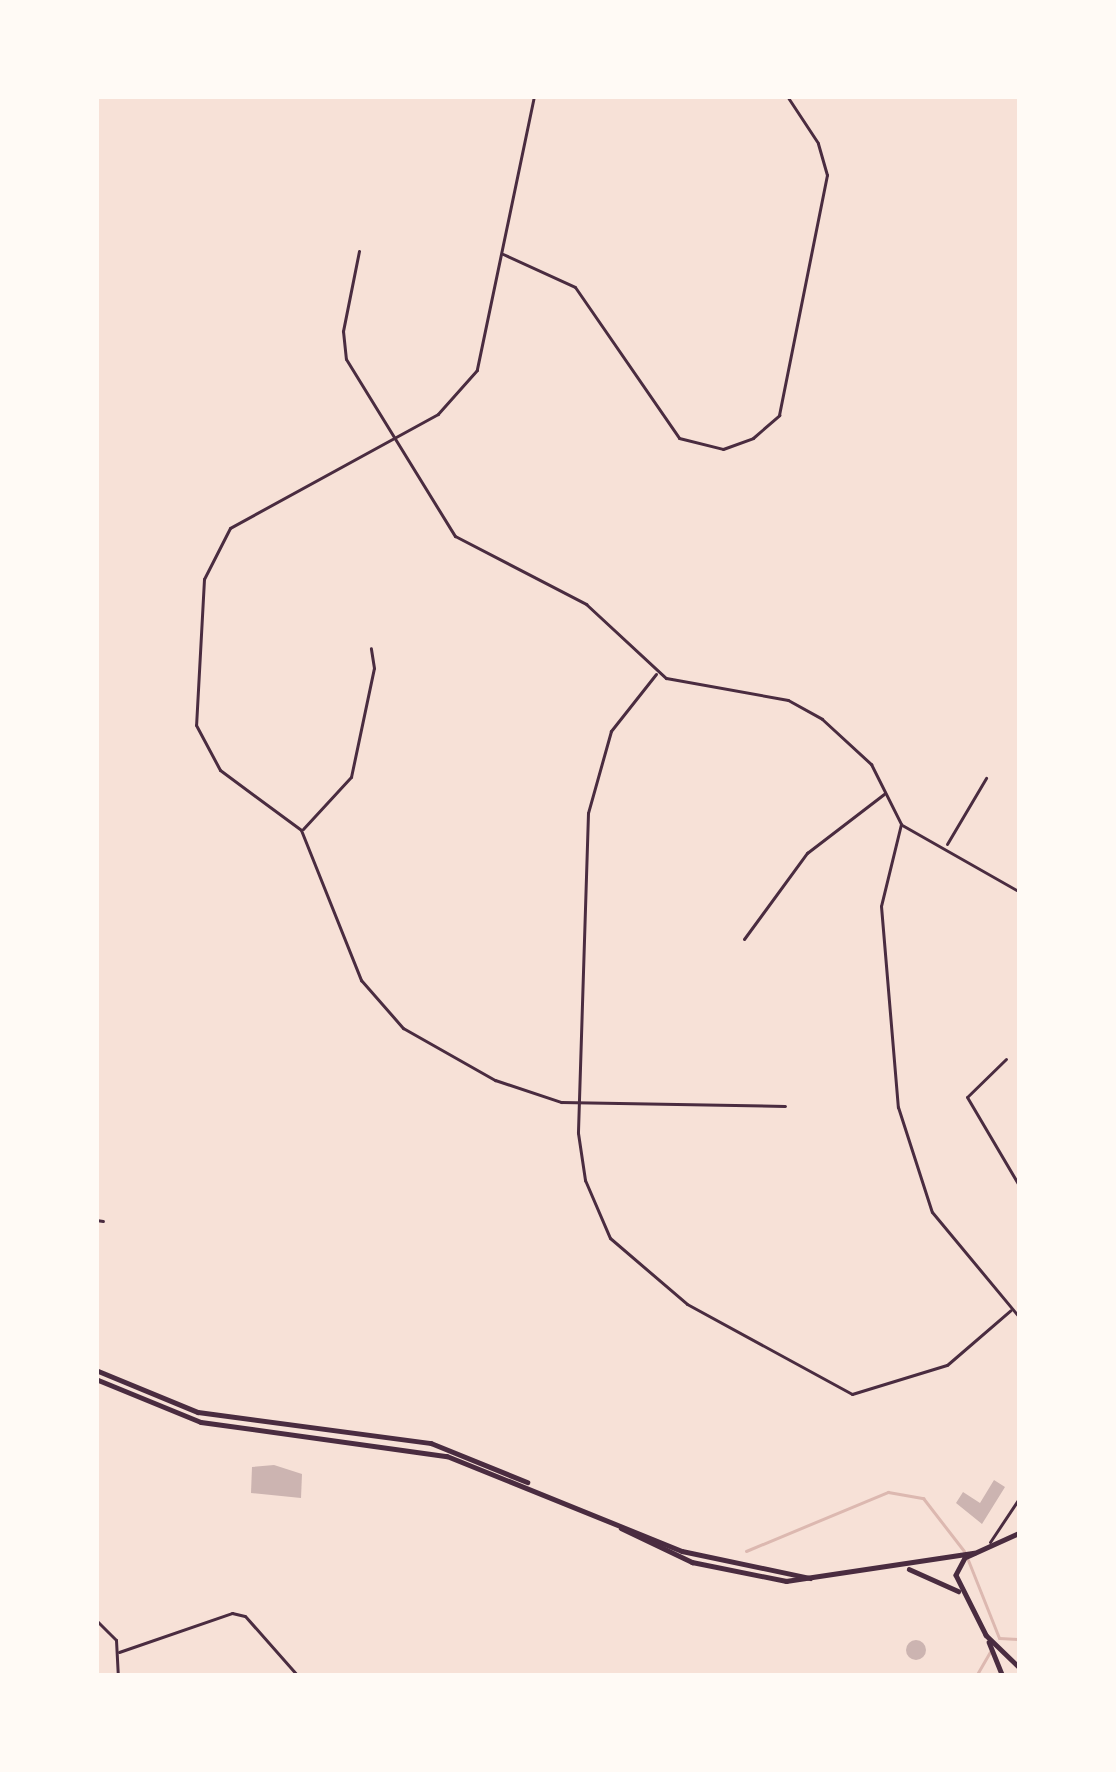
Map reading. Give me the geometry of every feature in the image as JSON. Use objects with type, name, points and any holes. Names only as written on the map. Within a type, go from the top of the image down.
[{"type":"main road","points":[[96,1370],[198,1412],[431,1443],[615,1524],[719,1562],[810,1578],[906,1569],[959,1558],[1020,1533]]},
{"type":"main road","points":[[96,1379],[201,1422],[412,1448],[528,1484]]},
{"type":"main road","points":[[959,1558],[956,1575],[963,1594],[1000,1659],[1003,1676]]},
{"type":"main road","points":[[906,1569],[963,1594]]},
{"type":"main road","points":[[1000,1659],[1020,1668]]},
{"type":"street","points":[[534,96],[477,370],[455,402],[240,517],[204,579],[193,701],[200,737],[229,778],[302,830],[369,994],[403,1028],[520,1091],[580,1105],[785,1106]]},
{"type":"street","points":[[501,254],[574,286],[679,438],[723,449],[753,438],[779,415],[826,175],[818,143],[787,96]]},
{"type":"street","points":[[359,251],[343,344],[392,438],[455,536],[586,604],[658,672],[802,707],[858,747],[901,824],[946,845],[1020,892]]},
{"type":"street","points":[[302,830],[351,776],[374,668],[371,648]]},
{"type":"street","points":[[658,672],[611,731],[593,785],[580,1105],[585,1180],[620,1250],[687,1304],[827,1385],[872,1393],[938,1370],[1012,1309]]},
{"type":"street","points":[[946,845],[986,778]]},
{"type":"street","points":[[744,939],[807,853],[885,793]]},
{"type":"street","points":[[901,824],[881,906],[898,1106],[932,1212],[1020,1318]]},
{"type":"street","points":[[1006,1059],[967,1097],[1020,1187]]},
{"type":"street","points":[[96,1220],[103,1222]]},
{"type":"street","points":[[990,1542],[1020,1498]]},
{"type":"street","points":[[119,1652],[232,1613],[245,1616],[298,1676]]},
{"type":"street","points":[[96,1620],[119,1652],[118,1676]]},
{"type":"building","points":[[274,1465],[302,1474],[301,1498],[251,1493],[252,1467]]},
{"type":"building","points":[[994,1480],[1005,1487],[982,1524],[956,1503],[963,1492],[980,1503]]},
{"type":"building","points":[[916,1640],[926,1650],[916,1660],[906,1650]]},
{"type":"waterway","points":[[746,1551],[888,1492],[923,1498],[964,1551]]},
{"type":"waterway","points":[[968,1560],[999,1638],[1020,1639]]},
{"type":"waterway","points":[[976,1676],[990,1652]]}]
